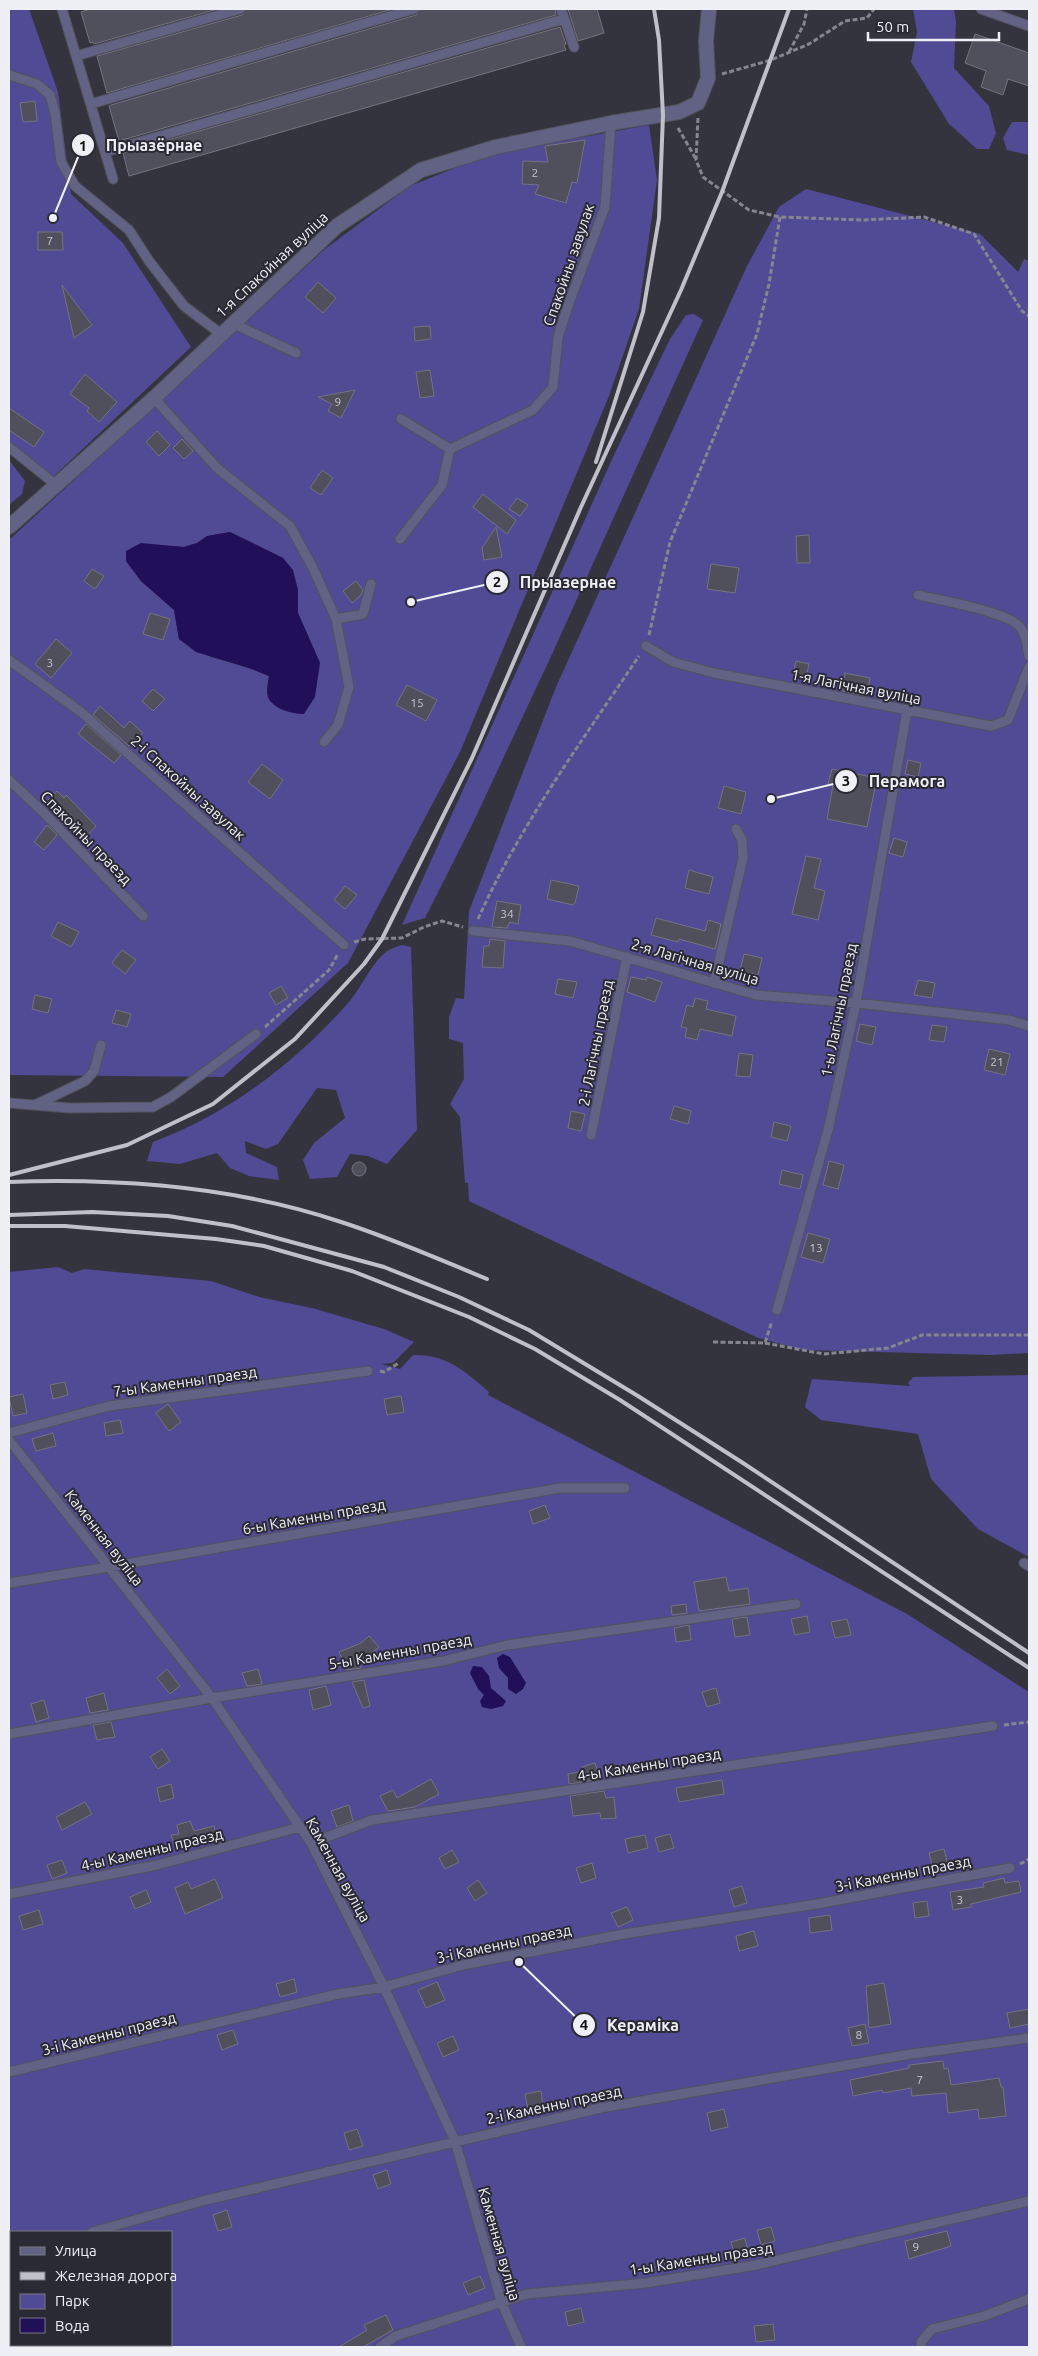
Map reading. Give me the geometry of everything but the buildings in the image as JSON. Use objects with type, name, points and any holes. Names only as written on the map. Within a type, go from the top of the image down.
[{"type":"street","points":[[698,103],[708,78],[706,41],[709,9]]},
{"type":"street","name":"1-я Спакойная вуліца","points":[[9,527],[55,484],[154,398],[337,226],[421,170],[496,147],[611,123],[679,112],[698,103]]},
{"type":"lane","points":[[62,9],[113,179]]},
{"type":"lane","points":[[76,56],[240,9]]},
{"type":"lane","points":[[90,104],[414,9]]},
{"type":"lane","points":[[561,9],[574,47]]},
{"type":"lane","points":[[981,9],[1009,13],[1029,26]]},
{"type":"lane","points":[[105,152],[564,19]]},
{"type":"lane","points":[[9,75],[37,84],[50,95],[55,113],[62,162],[75,186],[129,230],[149,261],[184,306],[222,334]]},
{"type":"lane","name":"Спакойны завулак","points":[[450,448],[533,410],[553,387],[561,329],[606,207],[611,123]]},
{"type":"lane","points":[[232,324],[296,353]]},
{"type":"lane","points":[[154,398],[217,468],[290,526],[312,566],[336,619],[349,687],[338,725],[324,742]]},
{"type":"lane","points":[[400,539],[442,485],[450,448],[401,419]]},
{"type":"lane","points":[[9,446],[55,484]]},
{"type":"lane","points":[[336,619],[363,614],[372,584]]},
{"type":"lane","points":[[918,595],[1003,616],[1019,625],[1026,636],[1029,656]]},
{"type":"lane","name":"1-я Лагічная вуліца","points":[[646,646],[673,662],[714,673],[991,726],[1008,720],[1029,667]]},
{"type":"lane","name":"2-і Спакойны завулак","points":[[9,660],[81,712],[344,945]]},
{"type":"lane","name":"1-ы Лагічны праезд","points":[[776,1310],[828,1130],[856,1003],[907,711]]},
{"type":"lane","name":"Спакойны праезд","points":[[9,780],[143,916]]},
{"type":"lane","points":[[714,983],[743,858],[742,840],[736,829]]},
{"type":"lane","name":"2-я Лагічная вуліца","points":[[473,931],[570,941],[756,995],[856,1003],[1009,1020],[1029,1026]]},
{"type":"lane","name":"2-і Лагічны праезд","points":[[591,1135],[627,957]]},
{"type":"lane","points":[[9,1103],[34,1106],[113,1109],[153,1107],[171,1098],[256,1034]]},
{"type":"lane","points":[[34,1106],[85,1081],[94,1071],[101,1045]]},
{"type":"lane","name":"7-ы Каменны праезд","points":[[9,1433],[109,1406],[368,1371]]},
{"type":"lane","name":"Каменная вуліца","points":[[9,1440],[212,1698],[311,1843],[384,1987],[455,2141],[501,2302],[520,2347]]},
{"type":"lane","name":"6-ы Каменны праезд","points":[[9,1583],[560,1488],[625,1488]]},
{"type":"lane","name":"5-ы Каменны праезд","points":[[9,1734],[212,1698],[443,1661],[507,1645],[796,1604]]},
{"type":"lane","name":"4-ы Каменны праезд","points":[[311,1843],[372,1820],[994,1726]]},
{"type":"lane","name":"4-ы Каменны праезд","points":[[9,1894],[157,1865],[300,1827]]},
{"type":"lane","name":"3-і Каменны праезд","points":[[9,2072],[338,1994],[384,1987],[463,1965],[624,1934],[817,1904],[1010,1868]]},
{"type":"lane","name":"2-і Каменны праезд","points":[[96,2231],[206,2200],[602,2108],[905,2055],[1029,2038]]},
{"type":"lane","name":"1-ы Каменны праезд","points":[[380,2347],[396,2336],[527,2294],[646,2283],[756,2266],[1029,2201]]},
{"type":"lane","points":[[921,2347],[921,2342],[932,2328],[984,2316],[1029,2299]]},
{"type":"path","points":[[788,52],[804,24],[807,9]]},
{"type":"path","points":[[708,78],[772,60],[809,44],[845,21],[867,18],[874,9]]},
{"type":"path","points":[[696,160],[698,103]]},
{"type":"path","points":[[670,113],[696,160],[703,177],[749,210],[780,218],[863,220],[924,217],[974,234],[1022,311],[1029,316]]},
{"type":"path","points":[[256,1034],[329,970],[344,945],[365,939],[402,938],[424,927],[442,921],[473,931],[494,884],[540,804],[646,646],[670,542],[757,334],[769,284],[780,218]]},
{"type":"path","points":[[765,1343],[776,1310]]},
{"type":"path","points":[[713,1342],[765,1343],[824,1354],[888,1348],[922,1335],[1029,1334]]},
{"type":"path","points":[[368,1371],[384,1372],[399,1362]]},
{"type":"path","points":[[994,1726],[1029,1722]]},
{"type":"green space","points":[[9,9],[29,9],[58,92],[71,194],[123,243],[191,347],[53,477],[9,442]]},
{"type":"green space","points":[[913,9],[954,9],[956,22],[954,68],[989,106],[996,133],[989,149],[977,149],[949,124],[911,62],[917,32]]},
{"type":"green space","points":[[1012,122],[1029,122],[1029,155],[1007,150],[1003,138]]},
{"type":"green space","points":[[649,125],[657,180],[639,309],[609,396],[460,752],[348,963],[223,1077],[9,1075],[9,540],[325,249],[410,186],[490,154]],"holes":[[[230,532],[283,558],[298,590],[298,613],[320,663],[267,695],[269,676],[211,657],[179,639],[174,610],[141,581],[126,561],[175,546],[184,547],[197,543],[207,536]]]},
{"type":"green space","points":[[806,189],[980,234],[1018,272],[1024,259],[1029,261],[1029,1353],[991,1355],[803,1350],[758,1338],[469,1201],[468,1183],[465,1183],[460,1117],[450,1104],[464,1079],[463,1043],[449,1039],[449,1017],[456,998],[464,999],[469,911],[556,687],[747,266],[779,207]]},
{"type":"green space","points":[[694,314],[703,320],[553,652],[472,825],[425,918],[402,925],[614,455],[670,339],[686,315]]},
{"type":"green space","points":[[9,460],[25,481],[22,494],[9,505]]},
{"type":"green space","points":[[402,945],[411,947],[417,1130],[387,1164],[368,1156],[350,1154],[337,1177],[310,1179],[303,1160],[314,1143],[345,1118],[336,1090],[317,1088],[278,1144],[266,1149],[245,1141],[246,1153],[277,1167],[279,1180],[249,1176],[230,1168],[217,1153],[180,1164],[147,1161],[153,1142],[208,1117],[260,1084],[284,1065],[307,1045],[349,1002],[380,957],[388,950]]},
{"type":"green space","points":[[58,1267],[72,1273],[84,1269],[211,1281],[259,1297],[312,1308],[384,1329],[414,1342],[393,1363],[381,1364],[400,1369],[413,1355],[425,1355],[454,1365],[489,1392],[488,1395],[907,1614],[1029,1692],[1029,2347],[9,2347],[9,1272]]},
{"type":"green space","points":[[1029,1375],[1029,1557],[978,1529],[931,1479],[918,1434],[821,1420],[805,1407],[812,1379],[910,1386],[908,1383],[913,1377]]},
{"type":"water","points":[[230,532],[283,558],[293,570],[298,590],[298,613],[320,663],[315,697],[304,714],[283,710],[270,701],[267,692],[269,676],[196,652],[179,639],[174,610],[141,581],[126,561],[126,551],[141,543],[184,547],[197,543],[207,536]]},
{"type":"water","points":[[503,1654],[510,1657],[526,1683],[523,1689],[516,1694],[508,1689],[508,1678],[499,1668],[497,1658]]},
{"type":"water","points":[[473,1666],[482,1667],[489,1676],[491,1688],[506,1701],[503,1706],[491,1709],[482,1707],[480,1701],[484,1695],[478,1689],[470,1673]]},
{"type":"railway","points":[[596,462],[643,312],[659,218],[663,115],[659,40],[654,9]]},
{"type":"railway","points":[[9,1175],[127,1145],[213,1104],[295,1039],[364,964],[382,939],[472,758],[581,507],[681,290],[722,192],[789,9]]},
{"type":"railway","points":[[9,1182],[92,1181],[134,1183],[217,1192],[257,1200],[298,1209],[357,1227],[487,1279]]},
{"type":"railway","points":[[9,1215],[92,1212],[168,1216],[232,1226],[384,1267],[459,1297],[529,1330],[638,1396],[743,1463],[1029,1653]]},
{"type":"railway","points":[[9,1226],[65,1226],[216,1239],[264,1246],[352,1271],[469,1317],[535,1349],[620,1400],[1029,1668]]},
{"type":"place","name":"Прыазёрнае","points":[[53,218]]},
{"type":"place","name":"Прыазернае","points":[[411,602]]},
{"type":"place","name":"Перамога","points":[[771,799]]},
{"type":"place","name":"Кераміка","points":[[519,1962]]}]
